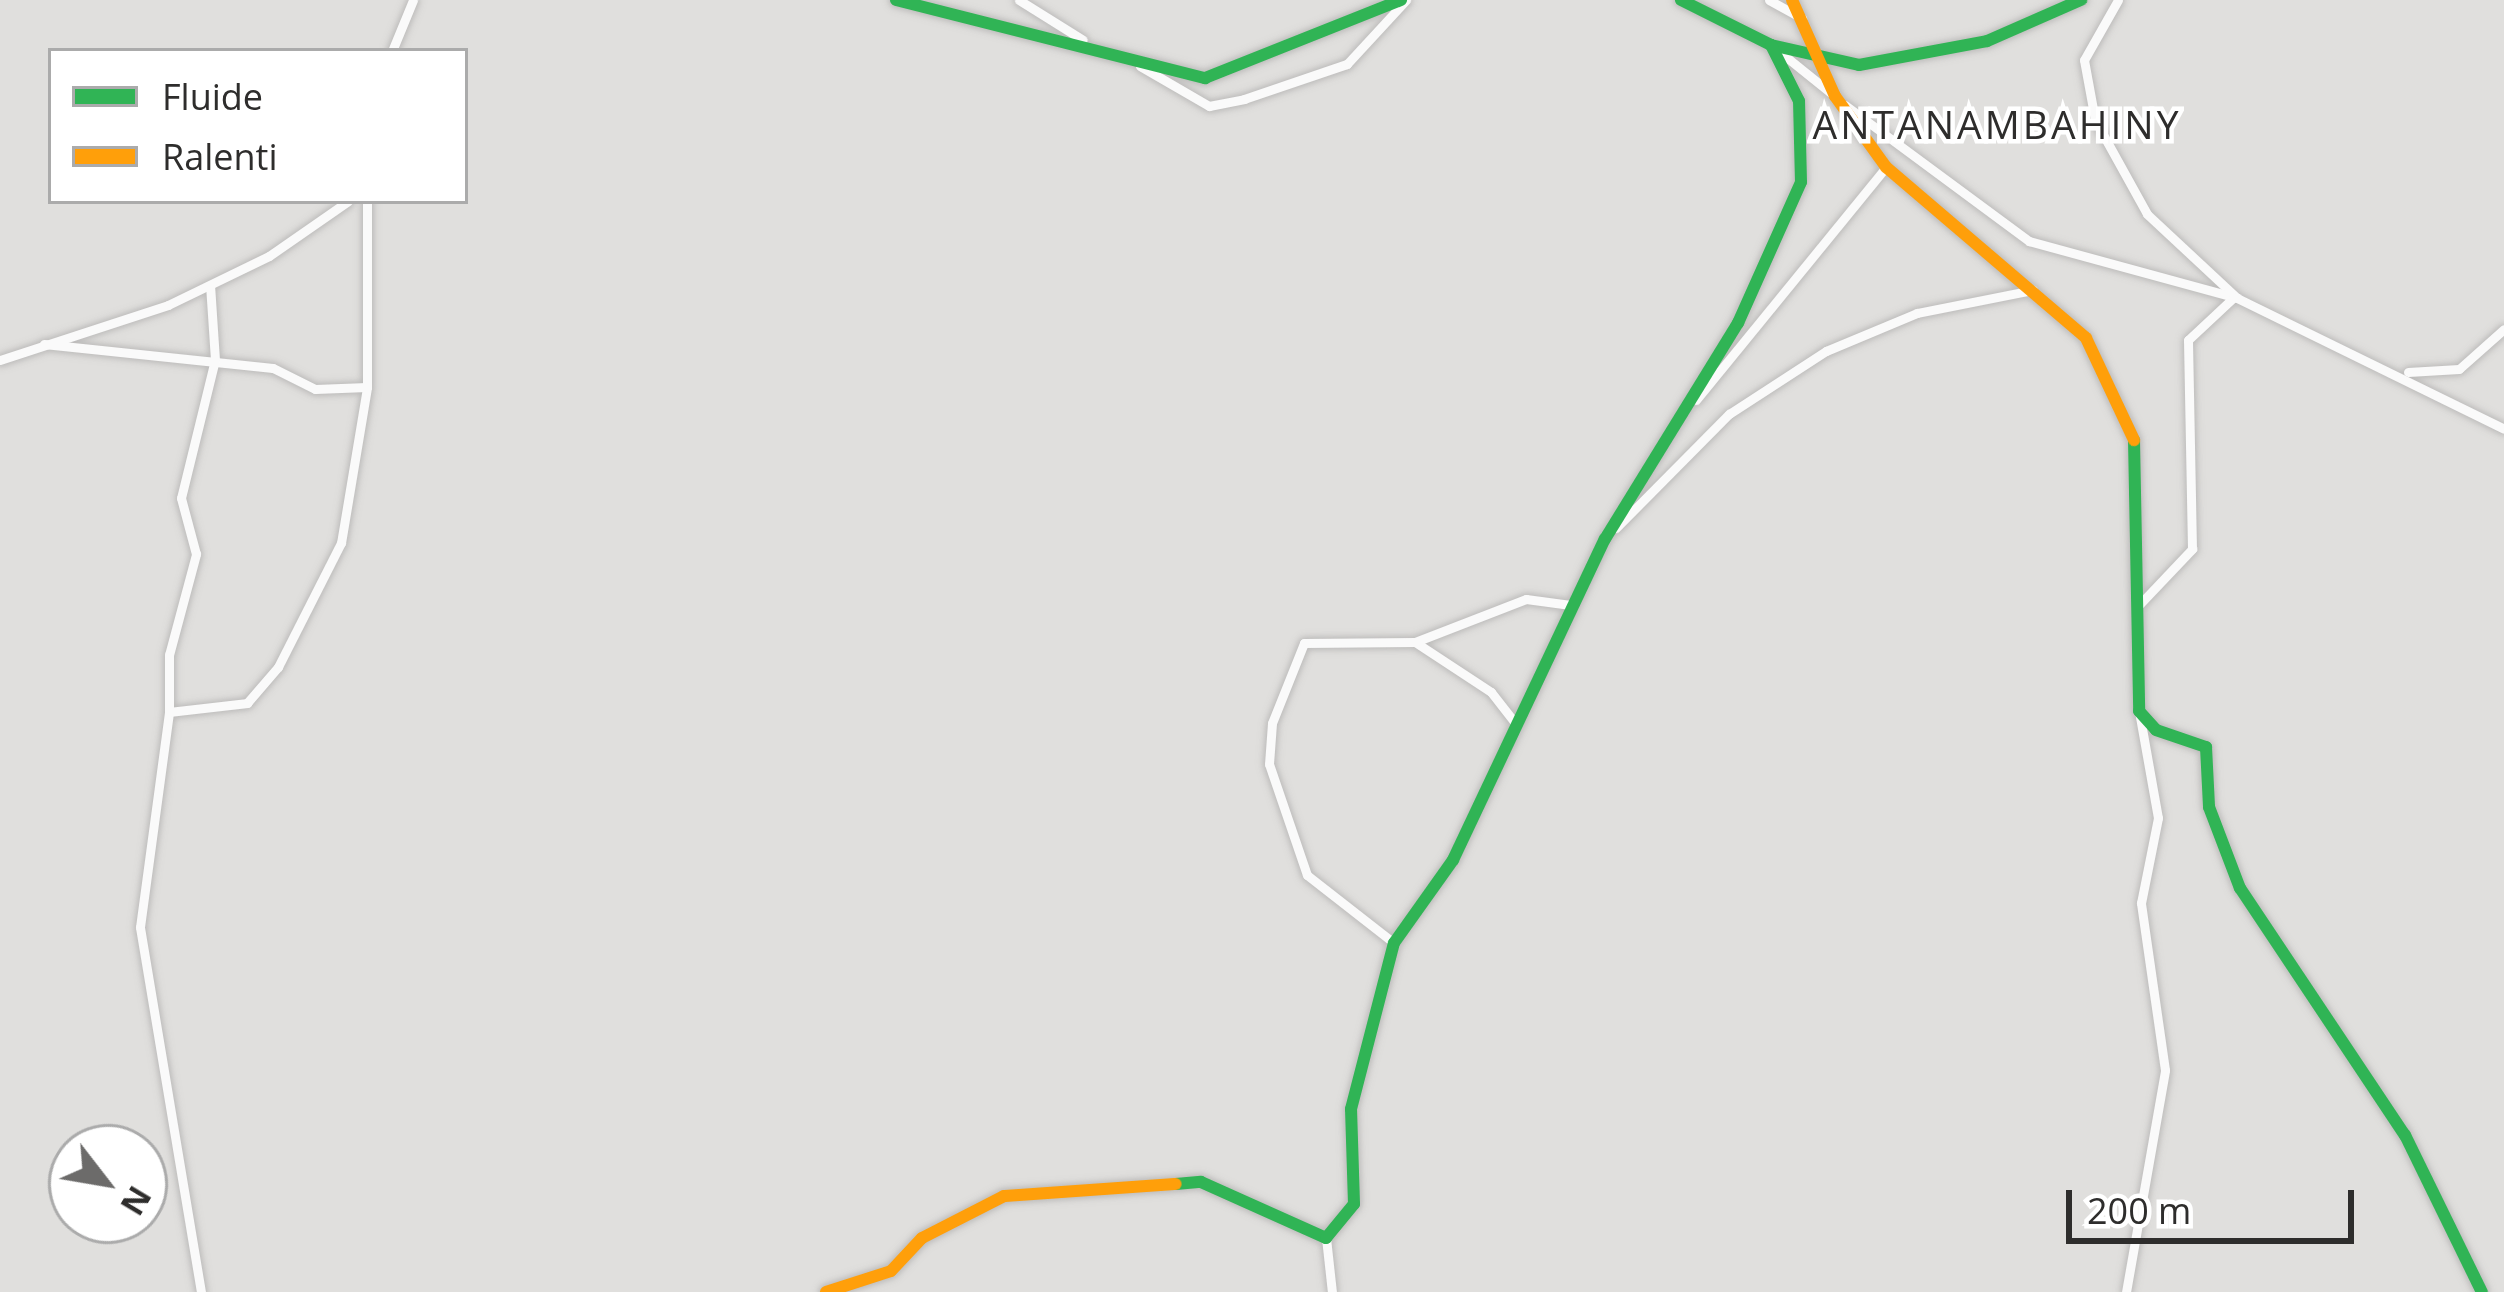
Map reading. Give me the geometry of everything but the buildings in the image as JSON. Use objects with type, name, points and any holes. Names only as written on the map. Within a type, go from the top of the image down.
[{"type":"street","points":[[393,48],[413,0]]},
{"type":"street","points":[[896,0],[1083,40],[1205,78],[1404,0]]},
{"type":"street","points":[[1019,0],[1083,40]]},
{"type":"street","points":[[1124,56],[1209,106],[1347,64],[1404,0]]},
{"type":"street","points":[[1681,0],[1771,45],[2029,241],[2237,298],[2402,372],[2504,429]]},
{"type":"street","points":[[1769,0],[1802,18]]},
{"type":"street","points":[[1792,0],[1835,96],[1886,167],[2038,290],[2086,338],[2134,433],[2133,615],[2139,711],[2158,818],[2140,903],[2165,1070],[2126,1292]]},
{"type":"street","points":[[1771,45],[1900,65],[2081,0]]},
{"type":"street","points":[[2118,0],[2084,60],[2095,120],[2146,214],[2237,298]]},
{"type":"street","points":[[1332,1292],[1326,1238],[1354,1204],[1351,1109],[1394,943],[1453,860],[1571,605],[1605,539],[1738,323],[1801,182],[1798,101],[1771,45]]},
{"type":"street","points":[[1678,419],[1886,167]]},
{"type":"street","points":[[0,360],[210,285],[343,204]]},
{"type":"street","points":[[169,712],[248,703],[278,667],[341,543],[367,387],[367,204]]},
{"type":"street","points":[[201,1292],[140,926],[169,712],[169,655],[196,554],[181,498],[215,360],[210,285]]},
{"type":"street","points":[[1605,539],[1730,414],[1826,351],[1917,313],[2038,290]]},
{"type":"street","points":[[2133,615],[2154,577],[2192,549],[2188,340],[2206,313],[2237,298]]},
{"type":"street","points":[[2402,372],[2459,370],[2504,329]]},
{"type":"street","points":[[39,344],[215,360],[315,388],[367,387]]},
{"type":"street","points":[[1394,943],[1307,875],[1269,764],[1272,723],[1304,643],[1415,642],[1526,599],[1571,605]]},
{"type":"street","points":[[1415,642],[1491,692],[1515,723]]},
{"type":"street","points":[[2139,711],[2206,747],[2209,806],[2240,888],[2405,1135],[2482,1292]]},
{"type":"street","points":[[826,1292],[891,1271],[922,1238],[1004,1196],[1201,1182],[1326,1238]]},
{"type":"traffic: fast","points":[[896,0],[1205,78],[1401,0]]},
{"type":"traffic: fast","points":[[1681,0],[1771,45],[1859,65],[1987,41],[2081,0]]},
{"type":"traffic: fast","points":[[1176,1184],[1201,1182],[1326,1238],[1354,1204],[1351,1109],[1394,943],[1453,860],[1605,539],[1738,323],[1801,182],[1799,101],[1771,45]]},
{"type":"traffic: fast","points":[[2134,440],[2139,711],[2156,730],[2206,747],[2209,807],[2240,888],[2405,1135],[2482,1292]]},
{"type":"traffic: slow","points":[[1792,0],[1835,96],[1886,167],[2086,338],[2134,440]]},
{"type":"traffic: slow","points":[[826,1292],[891,1271],[922,1238],[1004,1196],[1176,1184]]},
{"type":"district","name":"ANTANAMBAHINY","points":[[1997,124]]}]
